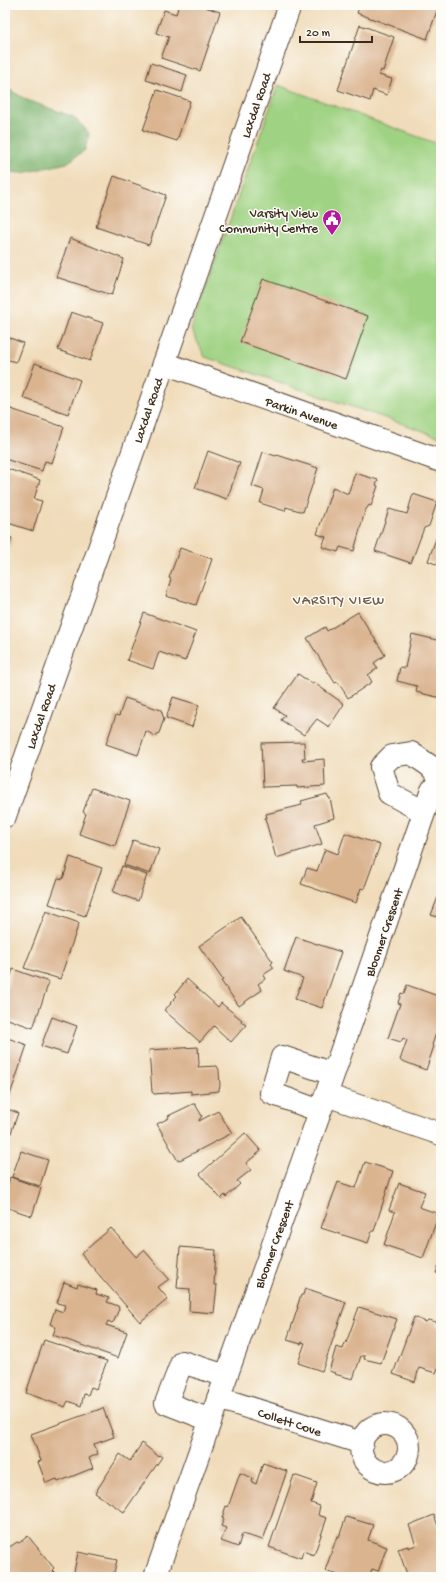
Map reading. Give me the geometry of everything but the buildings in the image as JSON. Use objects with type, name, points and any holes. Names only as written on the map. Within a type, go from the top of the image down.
[{"type":"street","name":"Laxdal Road","points":[[5,816],[290,5]]},
{"type":"street","name":"Parkin Avenue","points":[[164,363],[441,461]]},
{"type":"street","points":[[424,812],[390,792],[381,767],[392,756],[411,753],[430,766],[441,779]]},
{"type":"street","name":"Bloomer Crescent","points":[[154,1577],[323,1103],[424,812],[432,790],[441,785]]},
{"type":"street","points":[[333,1074],[282,1057],[270,1093],[323,1103],[441,1134]]},
{"type":"street","points":[[210,1420],[166,1403],[182,1362],[226,1376]]},
{"type":"street","name":"Collett Cove","points":[[218,1398],[362,1443]]},
{"type":"green space","name":"Varsity View Community Centre","points":[[278,85],[435,143],[441,130],[441,437],[205,357],[191,329]]},
{"type":"green space","points":[[5,87],[27,100],[74,117],[89,133],[85,150],[67,163],[23,173],[5,172]]},
{"type":"place","name":"Varsity View Community Centre","points":[[332,236]]},
{"type":"district","name":"VARSITY VIEW","points":[[339,599]]}]
